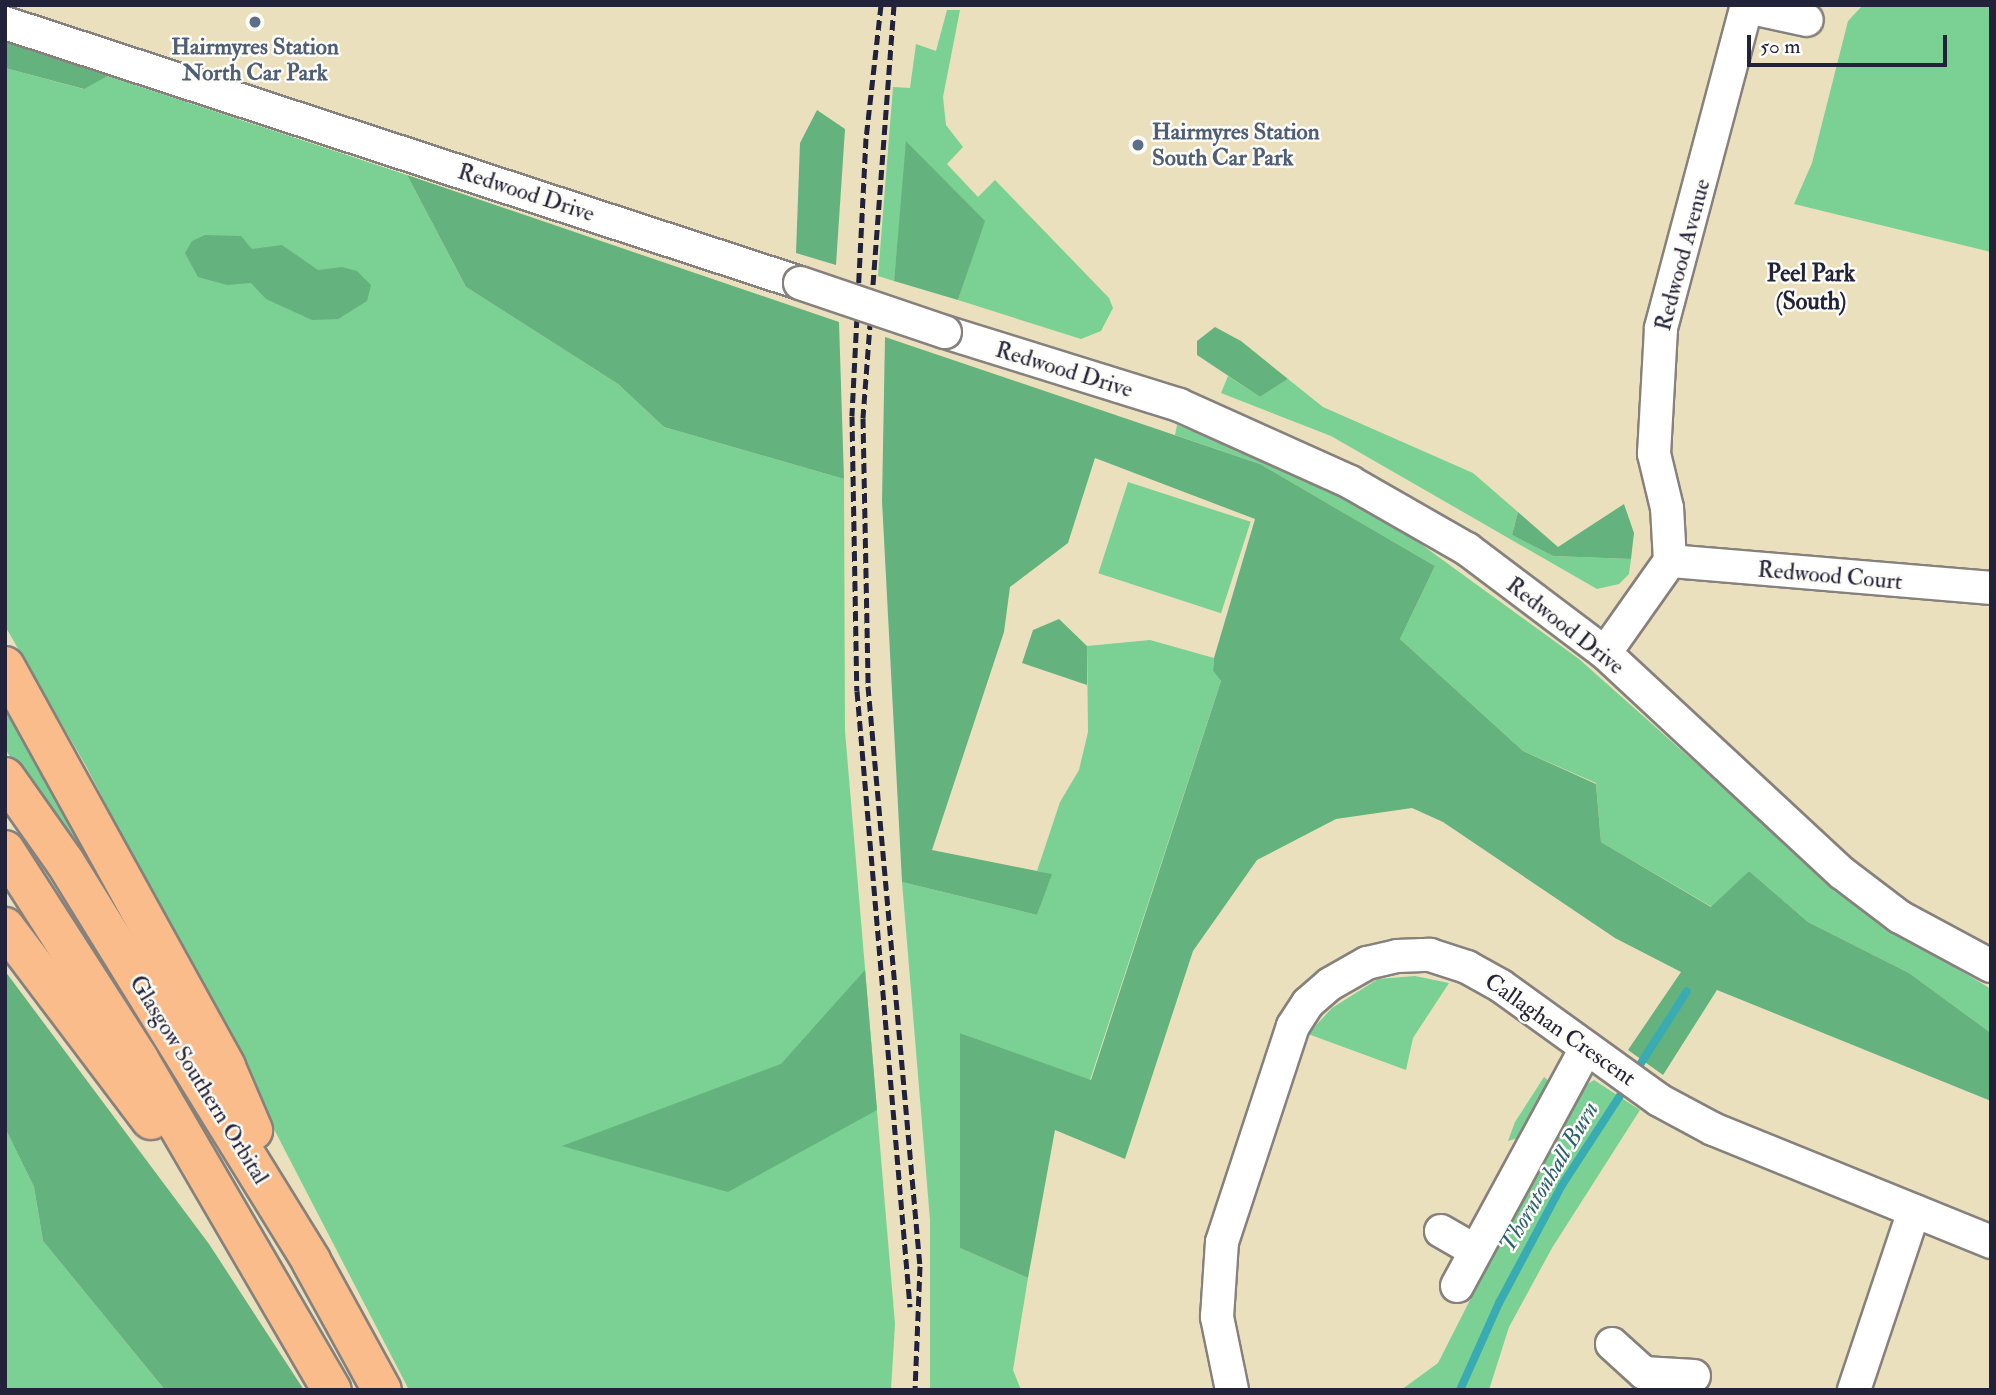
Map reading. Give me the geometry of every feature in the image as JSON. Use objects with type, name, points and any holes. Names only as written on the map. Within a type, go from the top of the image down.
[{"type":"highway","points":[[5,666],[226,1067],[311,1261]]},
{"type":"highway","name":"Glasgow Southern Orbital","points":[[5,777],[65,862],[311,1261],[382,1390]]},
{"type":"highway","name":"Glasgow Southern Orbital","points":[[5,850],[139,1059],[332,1390]]},
{"type":"highway","points":[[5,927],[265,1273]]},
{"type":"street","name":"Redwood Avenue","points":[[1670,561],[1667,508],[1654,454],[1661,328],[1747,6],[1807,20]]},
{"type":"street","name":"Redwood Drive","points":[[5,23],[945,332],[1180,405],[1350,482],[1467,549],[1605,653],[1842,873],[1900,917],[1991,966]]},
{"type":"street","name":"Redwood Court","points":[[1670,561],[1991,588]]},
{"type":"street","points":[[1605,653],[1670,561]]},
{"type":"street","name":"Callaghan Crescent","points":[[1232,1390],[1217,1317],[1222,1242],[1293,1026],[1308,1003],[1329,984],[1367,963],[1430,955],[1467,967],[1501,986],[1656,1097],[1713,1129],[1991,1242]]},
{"type":"street","points":[[1457,1286],[1474,1250],[1587,1048]]},
{"type":"street","points":[[1854,1390],[1914,1211]]},
{"type":"street","points":[[1441,1231],[1474,1250]]},
{"type":"street","points":[[1612,1344],[1641,1382],[1694,1376]]},
{"type":"green space","points":[[1863,5],[1991,5],[1991,252],[1794,204],[1812,163],[1848,21]]},
{"type":"green space","points":[[947,10],[960,10],[943,97],[946,125],[963,147],[947,164],[978,197],[995,180],[1109,298],[1113,308],[1101,331],[1081,339],[958,300],[984,221],[907,142],[894,281],[878,276],[893,87],[910,88],[916,44],[936,51]]},
{"type":"green space","points":[[5,41],[108,76],[84,89],[5,68]]},
{"type":"green space","points":[[5,68],[83,89],[108,76],[407,175],[466,287],[618,384],[664,427],[844,479],[845,731],[895,1324],[891,1390],[409,1390],[86,766],[5,626]]},
{"type":"green space","points":[[817,110],[845,129],[836,265],[796,253],[800,143]]},
{"type":"green space","points":[[906,141],[985,221],[958,300],[894,281]]},
{"type":"green space","points":[[407,175],[839,322],[844,479],[664,427],[618,384],[466,287]]},
{"type":"green space","points":[[205,235],[241,236],[252,249],[282,245],[318,270],[342,267],[357,271],[371,285],[367,301],[338,319],[312,320],[266,299],[251,283],[227,285],[198,277],[185,253],[192,241]]},
{"type":"green space","points":[[1215,327],[1241,341],[1288,379],[1260,397],[1197,355],[1197,341]]},
{"type":"green space","points":[[885,337],[1260,464],[1435,566],[1400,639],[1523,751],[1596,784],[1601,842],[1711,907],[1749,871],[1808,922],[1909,973],[1991,1033],[1991,1101],[1717,990],[1663,1075],[1628,1050],[1681,972],[1615,938],[1443,822],[1412,808],[1336,819],[1257,860],[1193,951],[1125,1159],[1055,1130],[1028,1278],[960,1248],[960,1033],[1091,1080],[1221,681],[1213,671],[1214,658],[1255,519],[1095,458],[1068,543],[1010,587],[1004,632],[932,850],[1052,874],[1037,915],[902,882],[882,501]]},
{"type":"green space","points":[[1228,376],[1260,397],[1288,379],[1323,407],[1473,473],[1518,512],[1512,535],[1553,556],[1631,559],[1629,574],[1619,584],[1597,589],[1331,436],[1221,393]]},
{"type":"green space","points":[[1177,425],[1290,469],[1396,526],[1579,659],[1862,911],[1991,989],[1991,1033],[1909,973],[1808,922],[1749,871],[1712,907],[1601,842],[1596,783],[1523,751],[1400,639],[1435,566],[1260,464],[1175,435]]},
{"type":"green space","points":[[1128,482],[1251,522],[1221,613],[1098,573]]},
{"type":"green space","points":[[1624,504],[1634,533],[1631,559],[1553,556],[1512,535],[1518,512],[1558,547]]},
{"type":"green space","points":[[1059,619],[1087,646],[1087,685],[1022,663],[1033,630]]},
{"type":"green space","points":[[1150,640],[1214,658],[1213,671],[1221,681],[1090,1080],[960,1033],[960,1248],[1028,1278],[1013,1370],[1021,1390],[930,1390],[930,1220],[902,882],[1037,915],[1051,874],[1037,871],[1060,802],[1079,770],[1088,732],[1087,646]]},
{"type":"green space","points":[[5,688],[152,954],[122,919],[5,749]]},
{"type":"green space","points":[[865,970],[877,1110],[728,1192],[562,1146],[781,1064]]},
{"type":"green space","points":[[5,971],[209,1244],[304,1390],[165,1390],[43,1241],[34,1187],[5,1128]]},
{"type":"green space","points":[[1415,976],[1449,983],[1413,1038],[1406,1070],[1308,1034],[1332,1008],[1378,979]]},
{"type":"green space","points":[[1544,1077],[1552,1084],[1518,1138],[1508,1141],[1515,1122]]},
{"type":"green space","points":[[1594,1080],[1640,1110],[1552,1248],[1509,1327],[1489,1390],[1401,1390],[1438,1363],[1559,1125],[1583,1087]]},
{"type":"green space","points":[[5,1128],[34,1187],[43,1241],[165,1390],[5,1390]]},
{"type":"waterway","name":"Thorntonhall Burn","points":[[1634,1074],[1687,991]]},
{"type":"waterway","name":"Thorntonhall Burn","points":[[1460,1390],[1499,1303],[1562,1185],[1627,1085]]},
{"type":"railway","points":[[881,5],[866,138],[852,416],[857,691],[910,1307]]},
{"type":"railway","points":[[894,5],[863,418],[868,686],[920,1266],[915,1390]]},
{"type":"place","name":"Hairmyres Station North Car Park","points":[[255,22]]},
{"type":"place","name":"Hairmyres Station South Car Park","points":[[1138,145]]},
{"type":"district","name":"Peel Park (South)","points":[[1811,288]]}]
